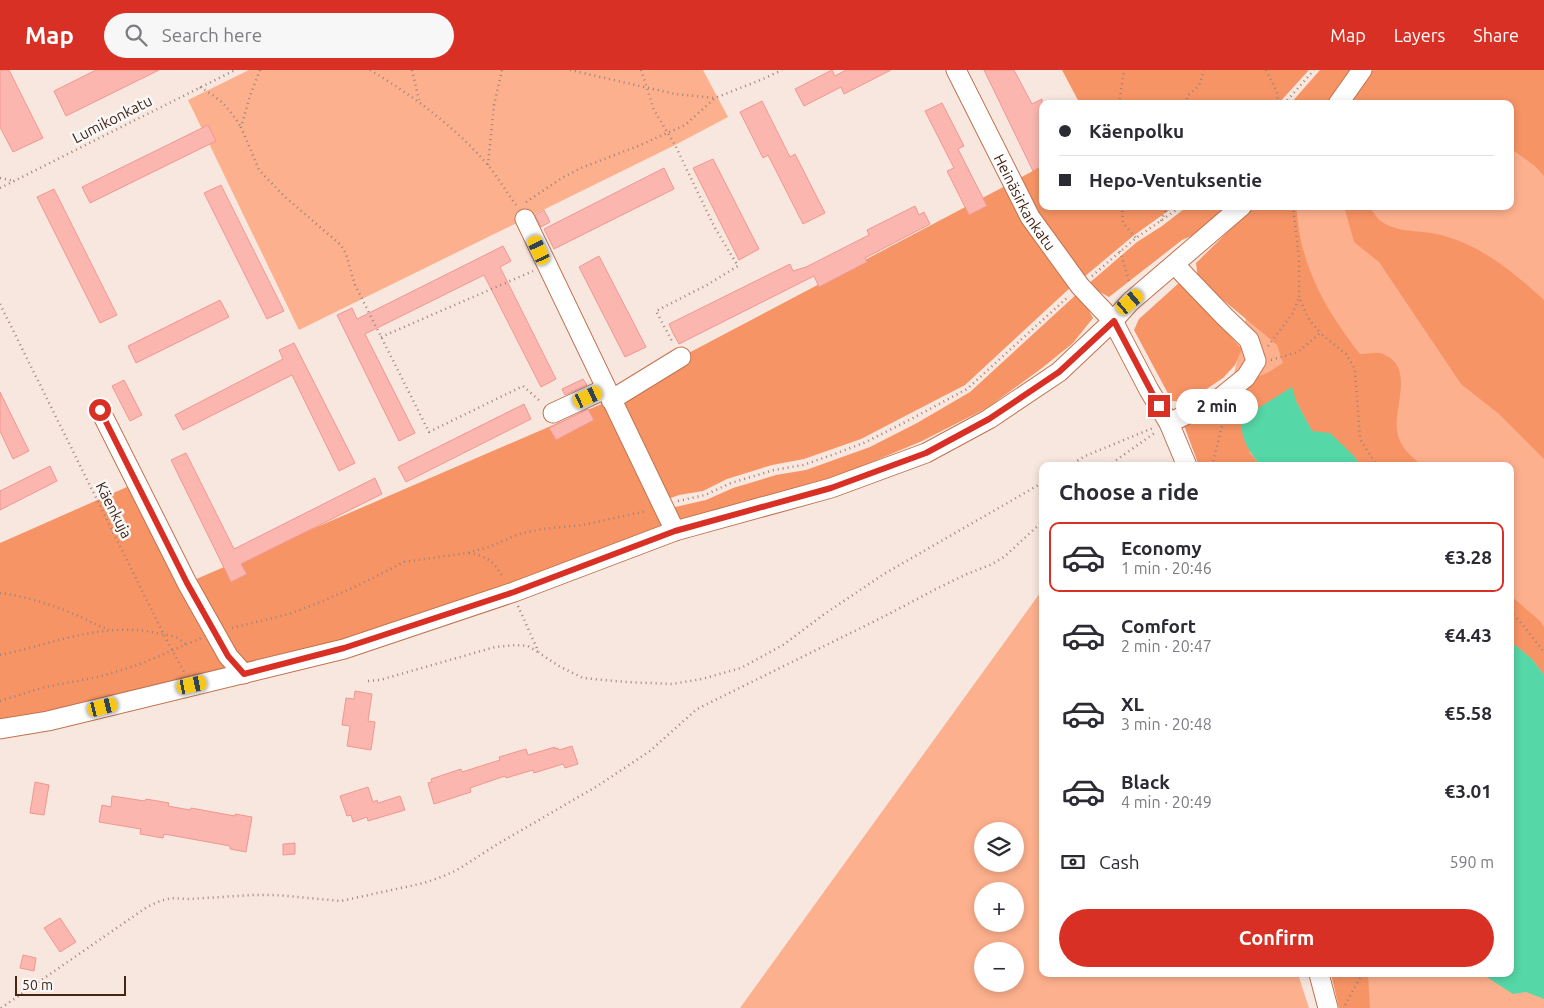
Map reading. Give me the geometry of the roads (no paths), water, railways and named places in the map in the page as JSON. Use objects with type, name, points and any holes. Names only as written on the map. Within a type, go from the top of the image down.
[{"type":"street","name":"Heinäsirkankatu","points":[[956,70],[1030,217],[1080,286],[1114,321],[1149,390],[1169,423],[1185,462]]},
{"type":"street","points":[[1341,100],[1362,70]]},
{"type":"street","points":[[0,729],[48,721],[344,648],[514,592],[675,531],[831,488],[926,453],[989,419],[1059,372],[1114,321],[1130,302],[1237,210]]},
{"type":"street","points":[[522,213],[675,531]]},
{"type":"street","points":[[1169,423],[1220,398],[1246,377],[1256,362],[1249,340],[1224,317],[1175,265]]},
{"type":"street","points":[[553,413],[608,394],[681,358]]},
{"type":"street","points":[[100,410],[187,583],[228,656],[244,674]]},
{"type":"street","points":[[1320,977],[1328,1008]]}]
